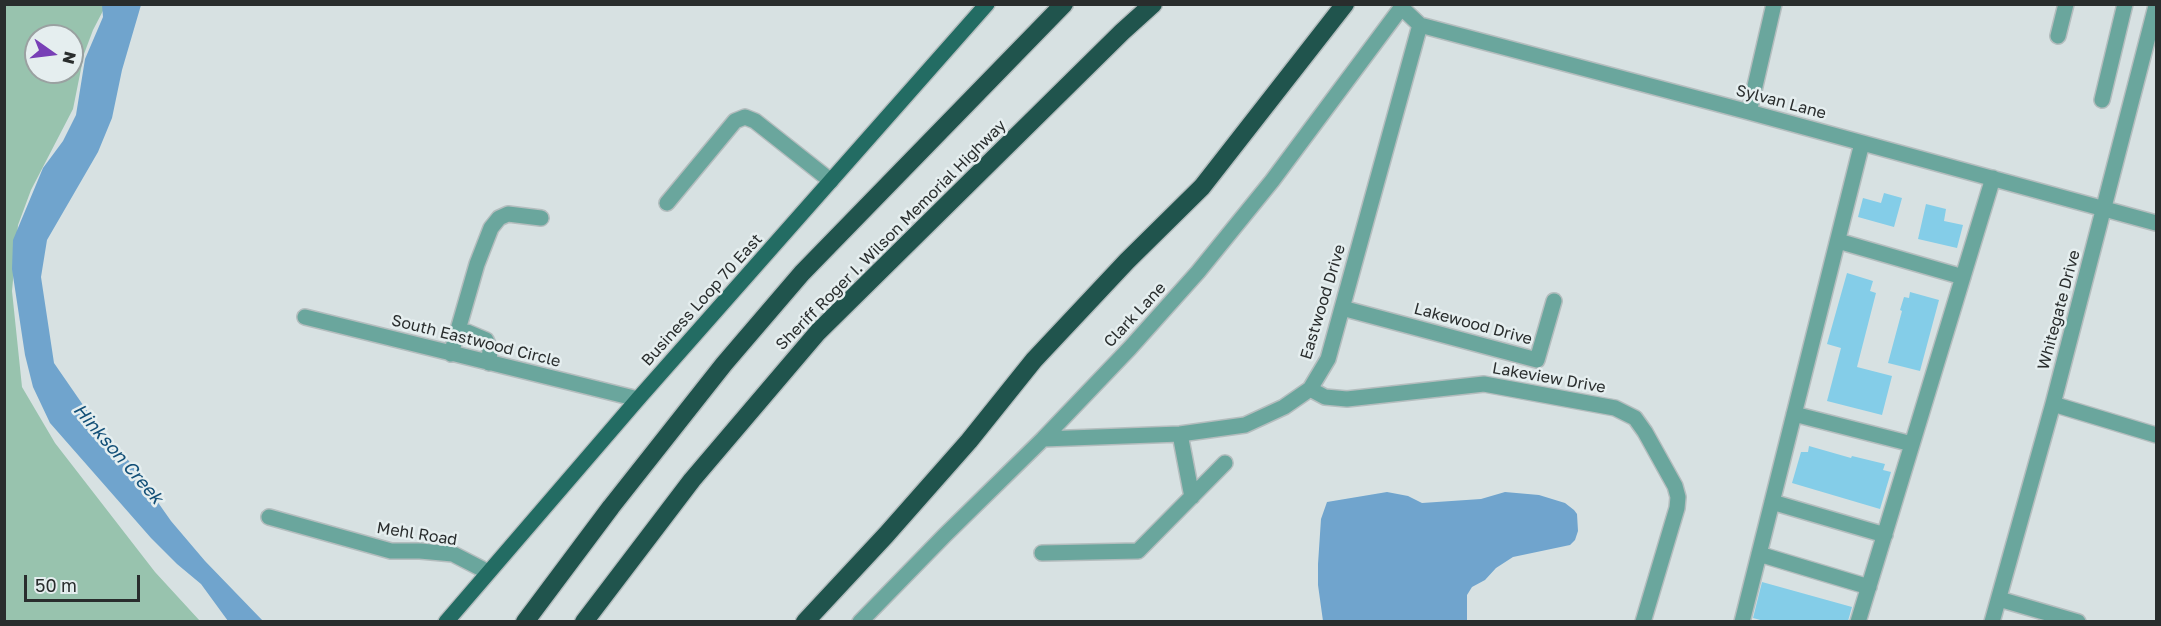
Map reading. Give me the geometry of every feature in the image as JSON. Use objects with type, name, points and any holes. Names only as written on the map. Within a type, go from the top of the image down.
[{"type":"highway","name":"Sheriff Roger I. Wilson Memorial Highway","points":[[525,621],[724,364],[802,273],[1064,4]]},
{"type":"highway","name":"Sheriff Roger I. Wilson Memorial Highway","points":[[584,621],[692,480],[818,332],[1114,39],[1153,4]]},
{"type":"highway","points":[[805,621],[886,535],[969,441],[1034,360],[1127,261],[1202,187],[1345,4]]},
{"type":"main road","name":"Business Loop 70 East","points":[[446,621],[638,399],[987,4]]},
{"type":"street","points":[[1749,111],[1774,4]]},
{"type":"street","points":[[2058,36],[2066,4]]},
{"type":"street","points":[[2102,100],[2125,4]]},
{"type":"street","name":"Sylvan Lane","points":[[1403,6],[1420,25],[1749,111],[2157,223]]},
{"type":"street","name":"Clark Lane","points":[[860,621],[1042,439],[1130,348],[1198,272],[1272,181],[1403,6]]},
{"type":"street","name":"Whitegate Drive","points":[[1992,621],[2053,404],[2157,6]]},
{"type":"street","name":"Eastwood Drive","points":[[1042,439],[1180,434],[1245,425],[1284,407],[1310,389],[1328,359],[1420,25]]},
{"type":"street","points":[[667,202],[735,122],[745,117],[755,121],[831,181]]},
{"type":"street","points":[[1742,621],[1862,143]]},
{"type":"street","points":[[1858,621],[1993,178]]},
{"type":"street","points":[[451,354],[477,264],[491,228],[499,218],[508,214],[541,218]]},
{"type":"street","points":[[1838,240],[1963,277]]},
{"type":"street","name":"Lakewood Drive","points":[[1342,308],[1537,360],[1554,302]]},
{"type":"street","name":"South Eastwood Circle","points":[[305,317],[638,399]]},
{"type":"street","points":[[456,333],[467,332],[486,340],[490,349],[489,363]]},
{"type":"street","name":"Lakeview Drive","points":[[1310,389],[1325,397],[1347,399],[1484,384],[1615,408],[1635,418],[1675,486],[1678,497],[1677,508],[1643,621]]},
{"type":"street","points":[[2053,404],[2157,435]]},
{"type":"street","points":[[1794,414],[1912,444]]},
{"type":"street","points":[[1180,434],[1192,497]]},
{"type":"street","points":[[1042,553],[1138,551],[1225,463]]},
{"type":"street","points":[[1772,502],[1885,535]]},
{"type":"street","name":"Mehl Road","points":[[269,517],[391,551],[453,555],[488,572]]},
{"type":"street","points":[[1759,554],[1869,587]]},
{"type":"street","points":[[1999,599],[2078,621]]},
{"type":"green space","points":[[5,5],[106,5],[84,54],[84,24],[24,24],[24,84],[78,84],[73,109],[31,190],[18,225],[12,291],[22,387],[55,443],[155,572],[200,621],[5,621]]},
{"type":"water","name":"Hinkson Creek","points":[[102,5],[141,5],[122,70],[112,118],[98,152],[47,240],[41,277],[54,363],[101,431],[126,457],[171,521],[205,561],[263,621],[228,621],[201,584],[151,538],[50,423],[33,387],[25,355],[12,269],[13,240],[43,168],[63,141],[76,115],[81,84],[84,84],[85,59],[103,17]]},
{"type":"water","points":[[1387,492],[1408,496],[1422,503],[1481,499],[1505,492],[1539,495],[1565,503],[1574,510],[1577,514],[1578,531],[1575,540],[1570,545],[1513,557],[1496,568],[1485,580],[1472,587],[1467,595],[1467,621],[1323,621],[1318,585],[1318,564],[1321,519],[1327,502]]},
{"type":"building","points":[[1884,193],[1902,198],[1894,227],[1858,217],[1863,198],[1881,203]]},
{"type":"building","points":[[1926,204],[1946,209],[1944,221],[1963,225],[1957,248],[1918,239]]},
{"type":"building","points":[[1847,273],[1873,281],[1870,291],[1876,293],[1857,367],[1892,376],[1882,415],[1827,401],[1841,348],[1827,344]]},
{"type":"building","points":[[1910,292],[1939,300],[1920,371],[1888,363],[1904,297],[1909,298]]},
{"type":"building","points":[[1809,446],[1851,458],[1852,456],[1885,464],[1883,470],[1891,472],[1880,509],[1792,483],[1801,452],[1808,452]]},
{"type":"building","points":[[1762,582],[1852,607],[1848,621],[1764,621],[1753,618]]}]
